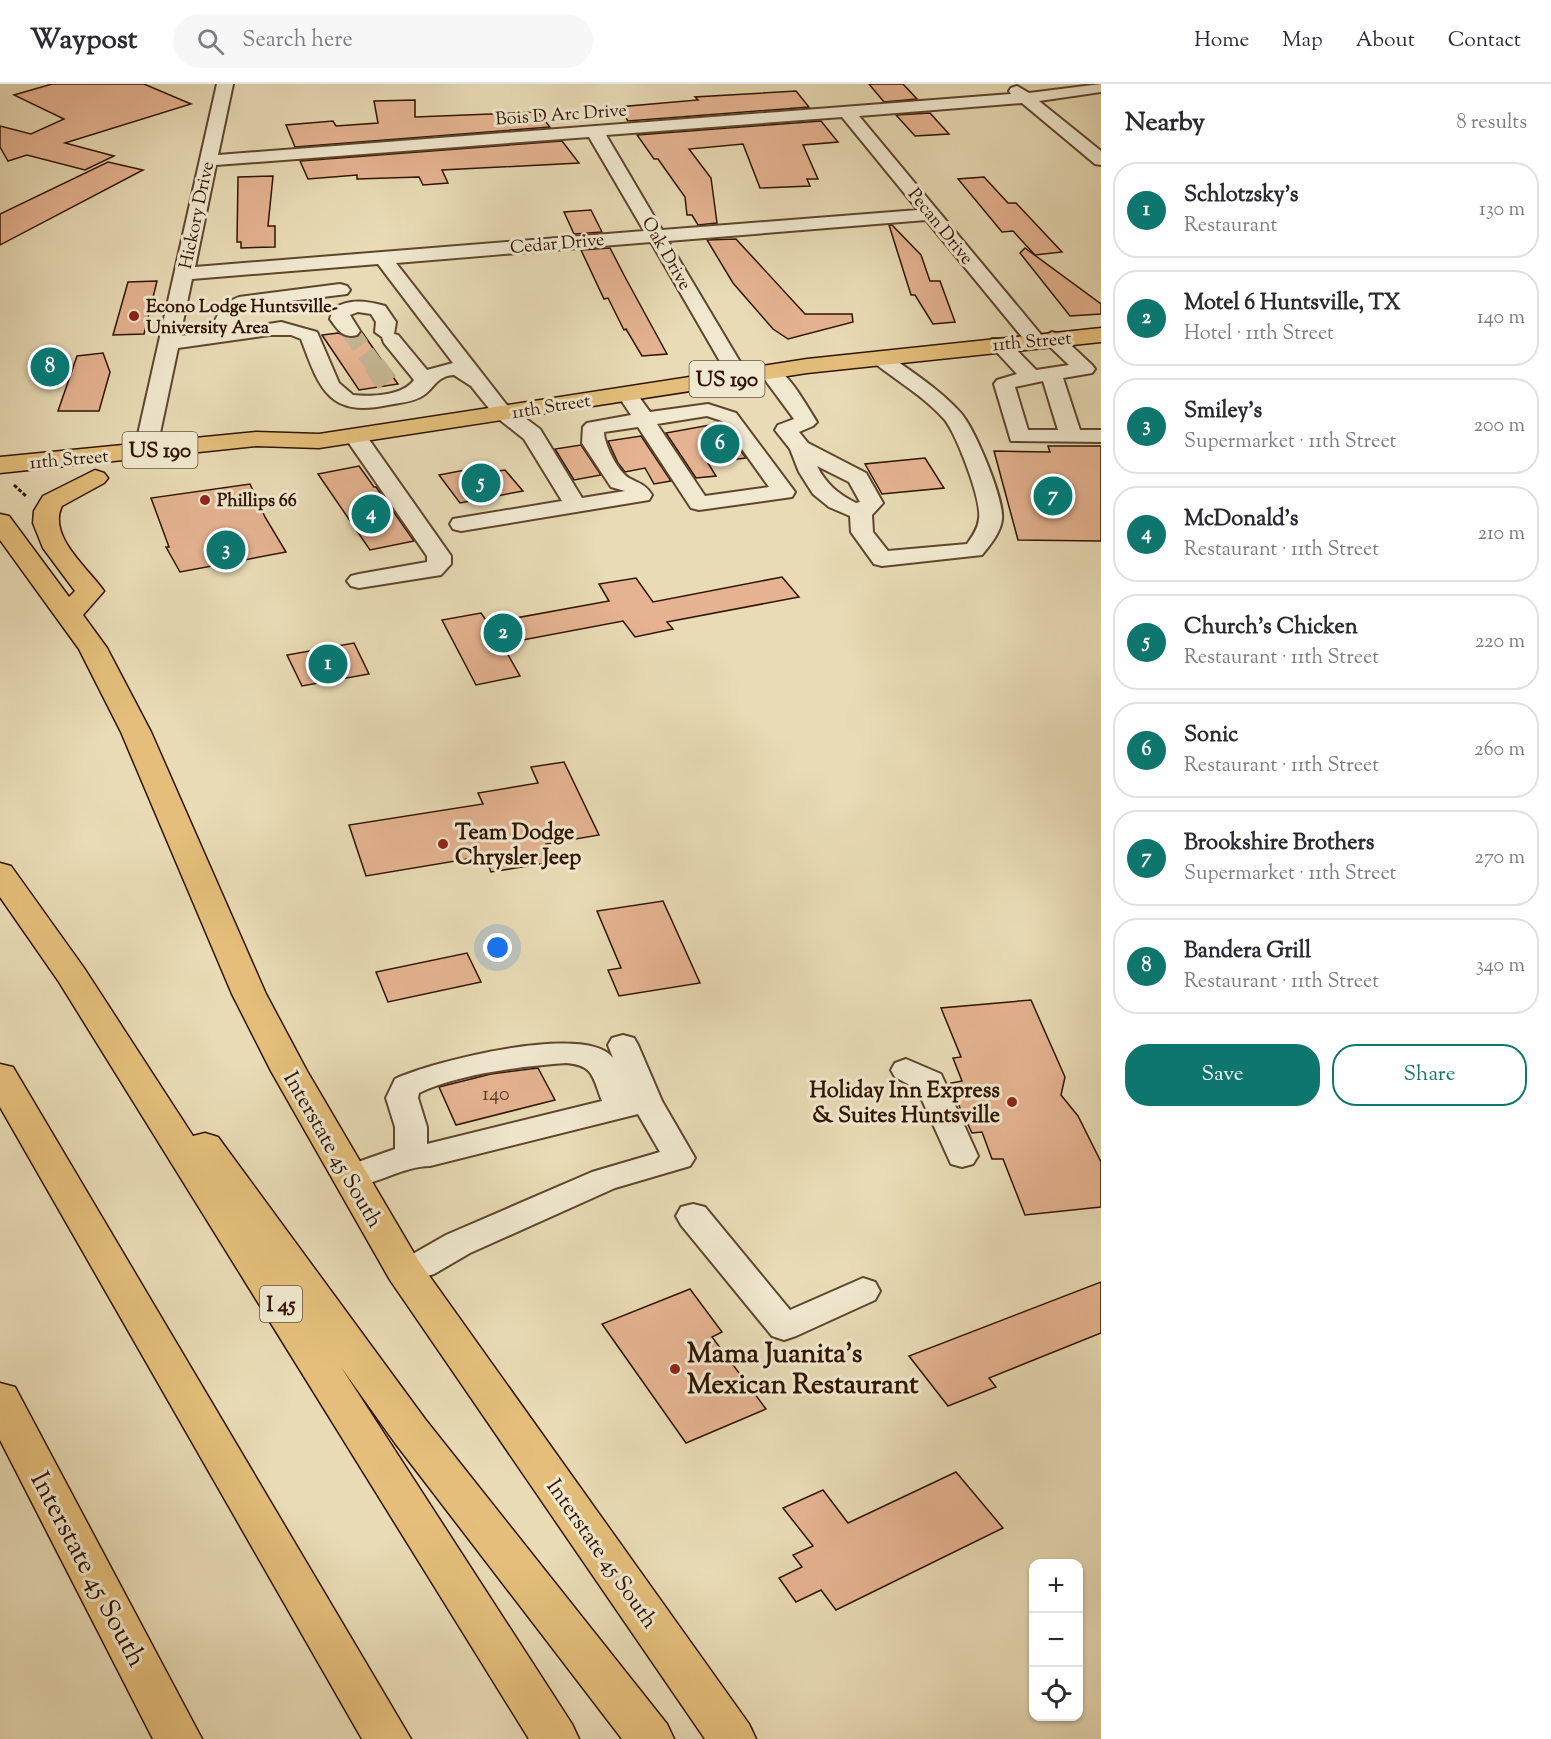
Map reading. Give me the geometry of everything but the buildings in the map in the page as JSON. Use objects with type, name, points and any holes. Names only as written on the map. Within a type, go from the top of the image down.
[{"type":"main road","name":"11th Street","points":[[0,487],[210,465],[281,453],[320,441],[739,377],[999,343],[1101,335]]},
{"type":"main road","name":"11th Street","points":[[0,465],[256,440],[320,441]]},
{"type":"main road","points":[[210,465],[212,458],[219,455],[320,441]]},
{"type":"main road","points":[[68,615],[90,591],[65,559],[45,525],[46,507],[52,501],[95,478]]},
{"type":"main road","name":"Interstate 45 South","points":[[3,528],[93,648],[136,732],[249,994],[289,1071],[404,1270],[732,1739]]},
{"type":"main road","name":"I 45","points":[[0,873],[72,976],[555,1739]]},
{"type":"main road","points":[[72,976],[154,1075],[410,1431],[650,1739]]},
{"type":"main road","points":[[0,1076],[387,1739]]},
{"type":"main road","name":"Interstate 45 South","points":[[0,1399],[178,1739]]},
{"type":"street","name":"Hickory Drive","points":[[145,452],[225,84]]},
{"type":"street","points":[[1008,84],[1101,160]]},
{"type":"street","name":"Bois D Arc Drive","points":[[207,161],[1026,98],[1101,87]]},
{"type":"street","name":"Pecan Drive","points":[[847,112],[931,214],[1043,339],[1096,371]]},
{"type":"street","name":"Oak Drive","points":[[594,130],[739,377]]},
{"type":"street","name":"Cedar Drive","points":[[183,274],[931,214]]},
{"type":"street","points":[[382,257],[503,413],[531,432],[575,506]]},
{"type":"street","points":[[229,336],[224,323],[231,307],[246,301],[340,290]]},
{"type":"street","points":[[350,331],[340,319],[340,314],[344,310],[362,307],[378,310],[386,322],[388,335],[424,379]]},
{"type":"street","points":[[168,343],[287,328],[302,331],[310,336],[332,391],[342,398],[372,402],[393,392],[417,392],[424,379],[435,371],[448,369],[477,380]]},
{"type":"street","points":[[999,343],[1041,375],[1071,436]]},
{"type":"street","points":[[861,513],[862,532],[882,559],[974,550],[986,536],[991,516],[973,458],[956,420],[940,404],[880,358]]},
{"type":"street","points":[[1096,371],[1041,375],[1004,384],[1019,436],[1101,436]]},
{"type":"street","points":[[770,373],[791,398],[806,422],[786,430],[800,448],[808,472],[834,502],[861,513]]},
{"type":"street","points":[[688,385],[708,410]]},
{"type":"street","points":[[594,427],[644,419],[708,410],[729,417],[784,492],[699,503],[644,419],[627,394]]},
{"type":"street","points":[[461,524],[575,506],[638,491],[619,482],[593,443],[594,427],[576,402]]},
{"type":"street","points":[[355,436],[439,556],[439,564],[433,570],[359,581]]},
{"type":"street","points":[[800,448],[858,478],[872,503],[861,513]]},
{"type":"street","points":[[623,1045],[634,1104]]},
{"type":"street","points":[[404,1270],[422,1265],[458,1244],[604,1180],[679,1158],[599,1062],[579,1052],[550,1052],[420,1080],[406,1087],[402,1098],[411,1127],[411,1155]]},
{"type":"street","points":[[906,1070],[930,1082],[962,1156]]},
{"type":"street","points":[[349,1177],[411,1155],[430,1155],[634,1104]]},
{"type":"street","points":[[693,1216],[784,1327],[863,1291]]},
{"type":"tunnel","points":[[350,331],[375,366]]},
{"type":"tunnel","points":[[374,365],[389,385]]},
{"type":"place","name":"Econo Lodge Huntsville- University Area","points":[[134,316]]},
{"type":"place","name":"Bandera Grill","points":[[50,367]]},
{"type":"place","name":"Sonic","points":[[720,444]]},
{"type":"place","name":"Church's Chicken","points":[[481,483]]},
{"type":"place","name":"Brookshire Brothers","points":[[1053,496]]},
{"type":"place","name":"Phillips 66","points":[[205,500]]},
{"type":"place","name":"McDonald's","points":[[371,514]]},
{"type":"place","name":"Smiley's","points":[[226,550]]},
{"type":"place","name":"Motel 6 Huntsville, TX","points":[[503,633]]},
{"type":"place","name":"Schlotzsky's","points":[[328,664]]},
{"type":"place","name":"Team Dodge Chrysler Jeep","points":[[443,844]]},
{"type":"place","name":"Holiday Inn Express & Suites Huntsville","points":[[1012,1102]]},
{"type":"place","name":"Mama Juanita's Mexican Restaurant","points":[[675,1369]]}]
